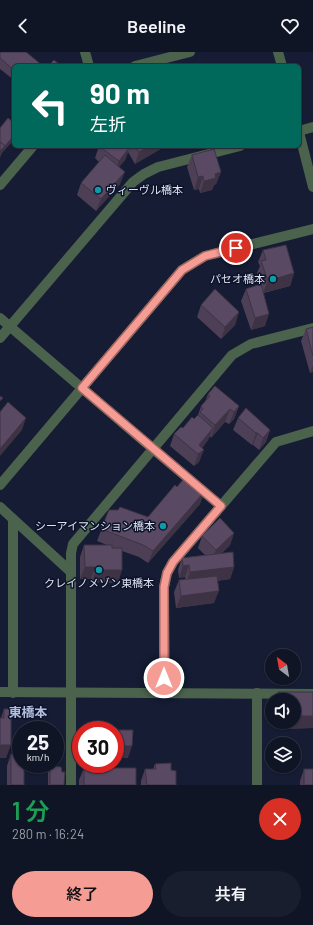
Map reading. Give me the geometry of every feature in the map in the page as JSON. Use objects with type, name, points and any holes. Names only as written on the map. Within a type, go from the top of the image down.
[{"type":"street","points":[[85,52],[88,64]]},
{"type":"street","points":[[142,64],[190,52]]},
{"type":"street","points":[[278,52],[281,64]]},
{"type":"street","points":[[301,130],[313,127]]},
{"type":"street","points":[[301,139],[313,188]]},
{"type":"street","points":[[0,186],[31,148]]},
{"type":"street","points":[[0,338],[133,182],[144,174],[158,167],[232,148]]},
{"type":"street","points":[[0,485],[182,270],[205,256],[313,229]]},
{"type":"street","points":[[0,318],[221,506]]},
{"type":"street","points":[[71,785],[71,553],[73,544],[232,355],[251,344],[313,328]]},
{"type":"street","points":[[165,693],[164,587],[167,573],[173,562],[276,442],[313,431]]},
{"type":"street","points":[[0,507],[71,572]]},
{"type":"street","points":[[13,519],[13,692]]},
{"type":"street","points":[[0,692],[313,694]]},
{"type":"street","points":[[257,693],[257,785]]},
{"type":"building","points":[[0,52],[26,52],[41,64],[12,64],[12,68],[0,58]]},
{"type":"building","points":[[54,60],[59,64],[50,64]]},
{"type":"building","points":[[8,118],[12,121],[12,138],[5,146],[0,142],[0,128]]},
{"type":"building","points":[[0,142],[5,146],[0,151]]},
{"type":"building","points":[[102,148],[129,148],[119,161]]},
{"type":"building","points":[[136,148],[146,148],[139,152]]},
{"type":"building","points":[[214,149],[221,172],[215,174],[216,178],[204,181],[203,176],[198,177],[192,155]]},
{"type":"building","points":[[105,155],[125,172],[101,199],[81,183]]},
{"type":"building","points":[[286,245],[294,273],[268,281],[261,261],[266,260],[263,250]]},
{"type":"building","points":[[261,284],[269,314],[255,318],[246,289]]},
{"type":"building","points":[[215,289],[239,312],[225,327],[201,305]]},
{"type":"building","points":[[313,327],[313,356],[306,329]]},
{"type":"building","points":[[215,386],[239,406],[234,412],[230,409],[215,425],[200,412],[203,409],[201,406],[210,396],[208,394]]},
{"type":"building","points":[[8,402],[26,418],[0,449],[0,412]]},
{"type":"building","points":[[246,408],[270,430],[263,438],[238,418]]},
{"type":"building","points":[[198,415],[213,428],[199,445],[204,450],[198,454],[174,434],[181,427],[183,428],[192,417],[194,419]]},
{"type":"building","name":"シーアイマンション橋本","points":[[186,476],[205,491],[153,551],[143,545],[101,529],[109,510],[118,510],[120,507],[148,517],[175,485],[177,487]]},
{"type":"building","points":[[220,518],[234,533],[216,550],[202,536]]},
{"type":"building","points":[[84,545],[112,545],[112,548],[122,548],[122,570],[96,570],[95,567],[85,567]]},
{"type":"building","points":[[233,552],[234,567],[190,572],[189,565],[183,566],[182,558]]},
{"type":"building","points":[[217,576],[219,591],[181,596],[179,580]]},
{"type":"building","points":[[313,692],[313,716],[301,716],[301,693],[278,693]]},
{"type":"building","points":[[4,709],[11,709],[11,745],[0,745],[0,718],[4,718]]},
{"type":"building","points":[[124,730],[133,730],[132,746],[124,746]]},
{"type":"building","points":[[12,754],[12,773],[24,773],[24,785],[11,785]]},
{"type":"building","points":[[171,763],[171,770],[176,771],[176,785],[147,785],[145,769],[156,769],[155,764]]},
{"type":"building","points":[[124,768],[136,768],[136,785],[84,785],[84,773],[124,773]]},
{"type":"building","points":[[304,769],[313,769],[313,785],[304,785]]},
{"type":"building","points":[[65,772],[64,785],[50,785],[50,773]]},
{"type":"place","name":"ヴィーヴル橋本","points":[[98,190]]},
{"type":"place","name":"パセオ橋本","points":[[273,279]]},
{"type":"place","name":"シーアイマンション橋本","points":[[163,526]]},
{"type":"place","name":"クレイノメゾン東橋本","points":[[99,570]]},
{"type":"district","name":"東橋本","points":[[28,712]]},
{"type":"route","points":[[164,678],[164,587],[167,573],[173,562],[221,506],[82,388],[182,270],[205,256],[236,248]]}]
